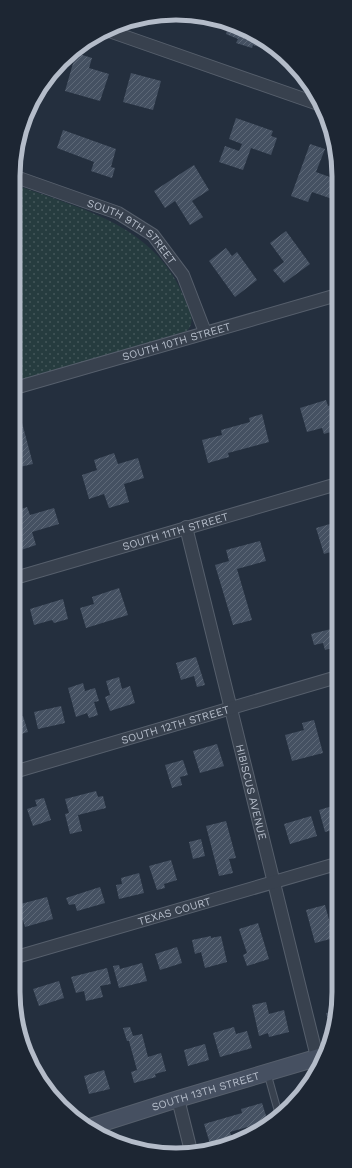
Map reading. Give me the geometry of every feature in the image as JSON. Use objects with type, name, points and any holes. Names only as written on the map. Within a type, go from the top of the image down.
[{"type":"street","points":[[114,33],[313,102]]},
{"type":"street","name":"SOUTH 9TH STREET","points":[[20,178],[118,213],[152,235],[183,275],[205,332]]},
{"type":"street","name":"SOUTH 10TH STREET","points":[[20,387],[332,296]]},
{"type":"street","name":"SOUTH 11TH STREET","points":[[20,577],[332,485]]},
{"type":"street","name":"HIBISCUS AVENUE","points":[[186,527],[274,882],[319,1053]]},
{"type":"street","name":"SOUTH 12TH STREET","points":[[20,770],[332,678]]},
{"type":"street","name":"TEXAS COURT","points":[[20,956],[332,865]]},
{"type":"street","name":"SOUTH 13TH STREET","points":[[95,1125],[178,1098],[318,1057]]},
{"type":"street","points":[[178,1098],[190,1148]]},
{"type":"lane","points":[[267,1072],[278,1110]]},
{"type":"green space","points":[[20,186],[92,213],[137,237],[156,254],[172,275],[190,312],[192,320],[187,331],[20,381]]},
{"type":"building","points":[[182,20],[197,21],[196,24]]},
{"type":"building","points":[[228,29],[245,36],[269,50],[253,45],[252,48],[236,43],[238,39],[226,34]]},
{"type":"building","points":[[79,54],[92,58],[89,68],[109,74],[100,101],[65,91],[75,58]]},
{"type":"building","points":[[131,73],[161,81],[153,110],[123,102]]},
{"type":"building","points":[[236,118],[273,131],[271,136],[277,138],[271,155],[251,148],[243,170],[219,162],[225,146],[239,151],[242,144],[229,139]]},
{"type":"building","points":[[63,130],[116,149],[111,167],[115,168],[112,178],[91,171],[94,162],[57,148]]},
{"type":"building","points":[[310,144],[325,149],[316,172],[332,178],[332,199],[312,192],[308,202],[291,196]]},
{"type":"building","points":[[194,165],[209,190],[192,201],[203,217],[190,225],[175,201],[165,208],[154,191]]},
{"type":"building","points":[[286,231],[310,264],[284,283],[273,270],[284,262],[270,243]]},
{"type":"building","points":[[226,248],[232,256],[237,252],[257,280],[235,297],[209,261]]},
{"type":"building","points":[[326,400],[328,406],[332,405],[332,432],[324,434],[322,428],[307,432],[300,408]]},
{"type":"building","points":[[262,414],[269,442],[228,453],[229,457],[208,463],[202,440],[222,435],[221,430],[250,422],[249,418]]},
{"type":"building","points":[[20,419],[33,464],[20,467]]},
{"type":"building","points":[[114,453],[118,464],[138,458],[144,478],[124,484],[129,502],[109,508],[104,494],[89,499],[82,475],[97,470],[94,460]]},
{"type":"building","points":[[27,507],[30,515],[54,508],[59,524],[32,532],[36,545],[21,550],[20,509]]},
{"type":"building","points":[[332,523],[332,552],[324,554],[316,528]]},
{"type":"building","points":[[260,541],[266,561],[237,569],[252,620],[233,625],[215,565],[229,561],[226,550]]},
{"type":"building","points":[[119,588],[128,615],[86,628],[80,608],[94,604],[92,597]]},
{"type":"building","points":[[63,599],[68,619],[54,623],[52,620],[34,625],[30,609]]},
{"type":"building","points":[[331,629],[332,648],[325,650],[323,643],[314,645],[311,634]]},
{"type":"building","points":[[196,657],[205,685],[197,687],[194,676],[181,680],[176,663]]},
{"type":"building","points":[[119,677],[122,689],[130,686],[135,703],[110,711],[105,697],[110,695],[106,681]]},
{"type":"building","points":[[83,683],[85,691],[95,688],[99,701],[94,702],[98,715],[89,718],[87,713],[76,717],[68,688]]},
{"type":"building","points":[[61,706],[65,723],[38,729],[34,712]]},
{"type":"building","points":[[23,716],[28,732],[20,734],[20,717]]},
{"type":"building","points":[[314,720],[323,753],[292,761],[285,735],[304,730],[302,723]]},
{"type":"building","points":[[217,744],[224,766],[200,773],[193,751]]},
{"type":"building","points":[[183,760],[188,775],[180,777],[182,785],[172,788],[165,765]]},
{"type":"building","points":[[96,791],[98,797],[103,796],[106,808],[78,815],[82,831],[70,834],[65,814],[69,813],[65,799]]},
{"type":"building","points":[[44,798],[51,820],[33,826],[27,809],[37,806],[35,800]]},
{"type":"building","points":[[332,806],[332,830],[325,832],[319,810]]},
{"type":"building","points":[[311,816],[317,836],[290,844],[284,824]]},
{"type":"building","points":[[226,821],[236,858],[229,859],[233,873],[219,876],[206,826]]},
{"type":"building","points":[[201,839],[205,856],[193,859],[189,842]]},
{"type":"building","points":[[171,860],[177,880],[164,884],[165,888],[157,890],[149,866]]},
{"type":"building","points":[[139,873],[144,893],[119,899],[116,885],[122,884],[121,878]]},
{"type":"building","points":[[100,887],[105,903],[77,911],[75,904],[69,905],[66,898]]},
{"type":"building","points":[[47,897],[53,919],[25,927],[23,920],[20,921],[20,904]]},
{"type":"building","points":[[325,905],[332,931],[332,939],[315,943],[306,910]]},
{"type":"building","points":[[258,923],[269,959],[247,966],[243,955],[247,953],[239,929]]},
{"type":"building","points":[[211,936],[211,938],[221,936],[227,962],[205,968],[201,952],[195,954],[192,940]]},
{"type":"building","points":[[177,947],[182,963],[160,970],[155,954]]},
{"type":"building","points":[[142,963],[147,981],[119,988],[113,966],[119,965],[120,969]]},
{"type":"building","points":[[107,968],[111,984],[100,986],[103,997],[86,1001],[84,991],[76,993],[71,977]]},
{"type":"building","points":[[59,981],[64,998],[39,1006],[33,989]]},
{"type":"building","points":[[266,1002],[269,1014],[284,1010],[289,1032],[269,1037],[268,1033],[259,1036],[252,1005]]},
{"type":"building","points":[[332,1004],[331,1012],[329,1005]]},
{"type":"building","points":[[331,1012],[329,1023],[326,1013]]},
{"type":"building","points":[[130,1027],[133,1036],[142,1034],[148,1057],[161,1053],[166,1071],[155,1074],[156,1077],[134,1083],[131,1072],[137,1070],[129,1041],[127,1041],[123,1028]]},
{"type":"building","points":[[234,1027],[236,1034],[247,1031],[252,1048],[220,1057],[213,1033]]},
{"type":"building","points":[[205,1044],[209,1060],[188,1066],[184,1050]]},
{"type":"building","points":[[104,1070],[110,1089],[89,1094],[84,1076]]},
{"type":"building","points":[[262,1103],[267,1119],[252,1128],[251,1126],[230,1132],[232,1138],[210,1144],[204,1124],[242,1113],[241,1109]]}]
